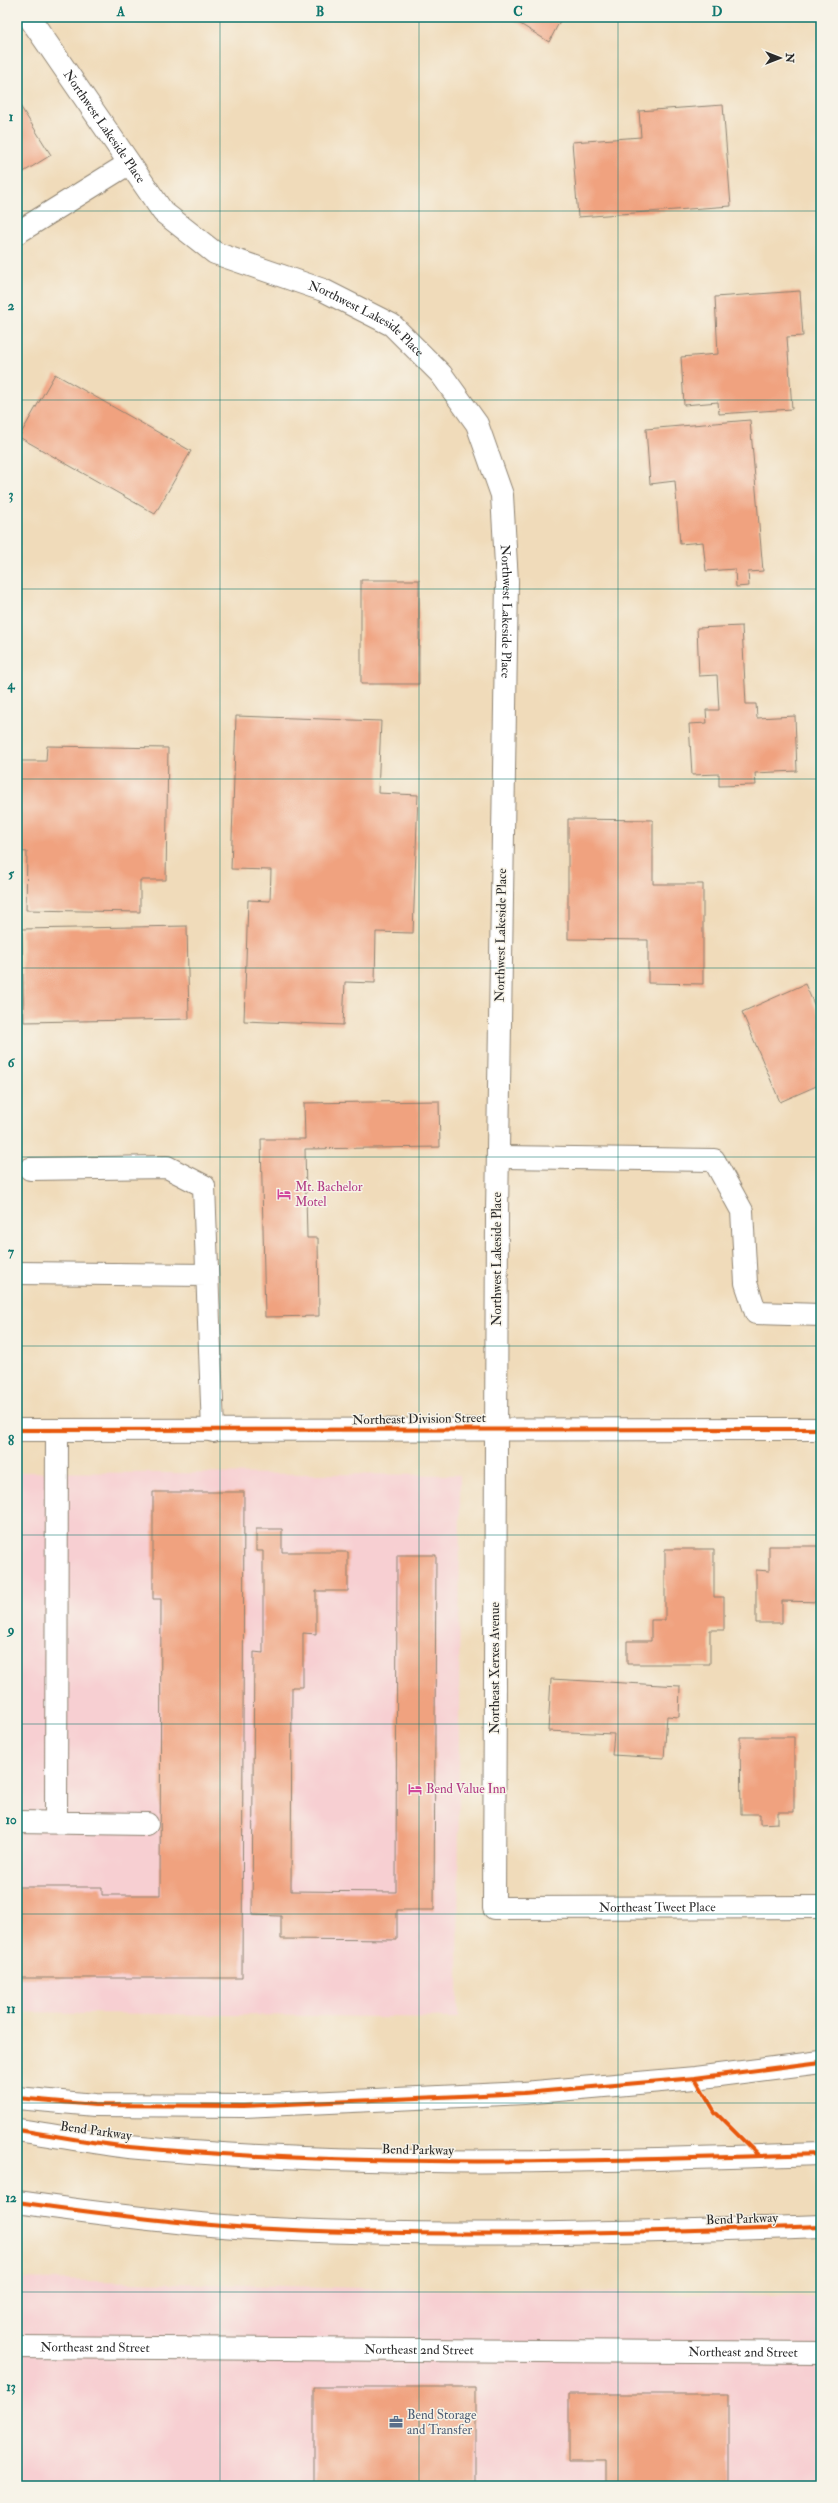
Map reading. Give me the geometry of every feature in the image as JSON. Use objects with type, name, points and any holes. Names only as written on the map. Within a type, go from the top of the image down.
[{"type":"main road","name":"Northwest Lakeside Place","points":[[29,17],[128,164],[163,212],[215,253],[323,290],[392,326],[441,374],[477,424],[502,495],[507,582],[498,1157],[496,1428]]},
{"type":"main road","points":[[17,233],[128,164]]},
{"type":"main road","points":[[498,1157],[714,1160],[742,1211],[746,1283],[756,1313],[821,1315]]},
{"type":"main road","points":[[30,1169],[167,1167],[204,1186],[213,1431]]},
{"type":"main road","points":[[17,1273],[207,1275]]},
{"type":"main road","name":"Northeast Division Street","points":[[17,1430],[213,1431],[496,1428],[821,1429]]},
{"type":"main road","name":"Northeast Xerxes Avenue","points":[[494,1908],[496,1428]]},
{"type":"main road","points":[[56,1822],[57,1431]]},
{"type":"main road","points":[[17,1822],[147,1824]]},
{"type":"main road","name":"Northeast Tweet Place","points":[[494,1908],[821,1907]]},
{"type":"main road","points":[[17,2098],[95,2105],[243,2106],[524,2093],[695,2078],[821,2062]]},
{"type":"main road","name":"Bend Parkway","points":[[17,2130],[127,2146],[263,2156],[510,2162],[821,2154]]},
{"type":"main road","name":"Bend Parkway","points":[[17,2202],[109,2215],[250,2228],[465,2234],[691,2231],[821,2226]]},
{"type":"main road","name":"Northeast 2nd Street","points":[[17,2347],[821,2354]]},
{"type":"shaded area","points":[[17,1472],[460,1475],[458,2018],[17,2012]]},
{"type":"shaded area","points":[[17,2279],[362,2288],[821,2296],[821,2486],[17,2486]]},
{"type":"building","points":[[509,17],[562,17],[549,42]]},
{"type":"building","points":[[17,101],[51,155],[17,176]]},
{"type":"building","points":[[723,105],[731,206],[578,217],[572,142],[641,137],[639,111]]},
{"type":"building","points":[[800,291],[803,336],[787,337],[792,409],[719,414],[718,402],[684,405],[681,357],[718,354],[715,297]]},
{"type":"building","points":[[55,374],[191,451],[155,514],[19,437]]},
{"type":"building","points":[[750,420],[763,571],[748,572],[749,586],[736,587],[735,569],[706,571],[703,542],[680,544],[675,481],[650,484],[646,429]]},
{"type":"building","points":[[361,580],[419,580],[419,684],[361,684]]},
{"type":"building","points":[[742,626],[746,704],[756,704],[757,718],[795,716],[797,771],[755,773],[756,785],[719,786],[719,774],[692,775],[689,724],[707,723],[706,710],[719,710],[717,675],[699,676],[697,628]]},
{"type":"building","points":[[236,716],[381,721],[378,793],[418,795],[413,933],[376,932],[375,983],[345,982],[343,1025],[244,1021],[248,900],[270,901],[271,870],[231,869]]},
{"type":"building","points":[[47,746],[168,748],[166,880],[140,880],[140,912],[26,910],[27,852],[17,851],[17,761],[46,761]]},
{"type":"building","points":[[568,819],[653,820],[653,884],[703,884],[703,984],[648,983],[648,940],[568,939]]},
{"type":"building","points":[[187,926],[189,1019],[24,1022],[22,929]]},
{"type":"building","points":[[805,984],[821,1020],[821,1084],[780,1102],[742,1012]]},
{"type":"building","name":"Mt. Bachelor Motel","points":[[439,1101],[440,1147],[305,1149],[307,1238],[318,1238],[319,1316],[265,1317],[261,1139],[305,1139],[304,1103]]},
{"type":"building","points":[[153,1492],[244,1492],[242,1978],[17,1978],[17,1887],[102,1887],[102,1895],[160,1895],[161,1599],[153,1599]]},
{"type":"building","name":"Bend Value Inn","points":[[256,1529],[282,1529],[282,1552],[348,1552],[348,1591],[316,1591],[316,1634],[303,1633],[303,1687],[292,1687],[291,1891],[396,1892],[397,1555],[436,1555],[434,1910],[397,1910],[397,1940],[281,1939],[281,1916],[252,1915],[254,1652],[263,1653],[263,1551],[256,1551]]},
{"type":"building","points":[[769,1546],[818,1546],[821,1602],[782,1601],[782,1623],[756,1623],[756,1570],[769,1571]]},
{"type":"building","points":[[665,1549],[714,1549],[714,1597],[724,1597],[724,1630],[710,1630],[710,1664],[627,1664],[627,1641],[651,1641],[651,1620],[665,1620]]},
{"type":"building","points":[[551,1679],[680,1686],[679,1717],[667,1716],[664,1758],[612,1755],[614,1734],[548,1731]]},
{"type":"building","points":[[740,1737],[794,1737],[794,1812],[778,1812],[778,1823],[760,1824],[760,1814],[741,1814]]},
{"type":"building","points":[[314,2387],[475,2387],[475,2486],[314,2486]]},
{"type":"building","points":[[569,2394],[729,2394],[729,2485],[606,2485],[606,2461],[569,2461]]},
{"type":"cycle path","points":[[17,1430],[821,1429]]},
{"type":"cycle path","points":[[17,2098],[95,2105],[243,2106],[524,2093],[695,2078],[821,2062]]},
{"type":"cycle path","points":[[695,2078],[715,2112],[759,2156]]},
{"type":"cycle path","points":[[17,2130],[129,2147],[215,2154],[388,2161],[562,2161],[821,2154]]},
{"type":"cycle path","points":[[17,2202],[104,2214],[192,2223],[250,2228],[321,2231],[464,2234],[678,2231],[821,2226]]},
{"type":"place","name":"Mt. Bachelor Motel","points":[[284,1194]]},
{"type":"place","name":"Bend Value Inn","points":[[415,1789]]},
{"type":"place","name":"Bend Storage and Transfer","points":[[396,2422]]}]
